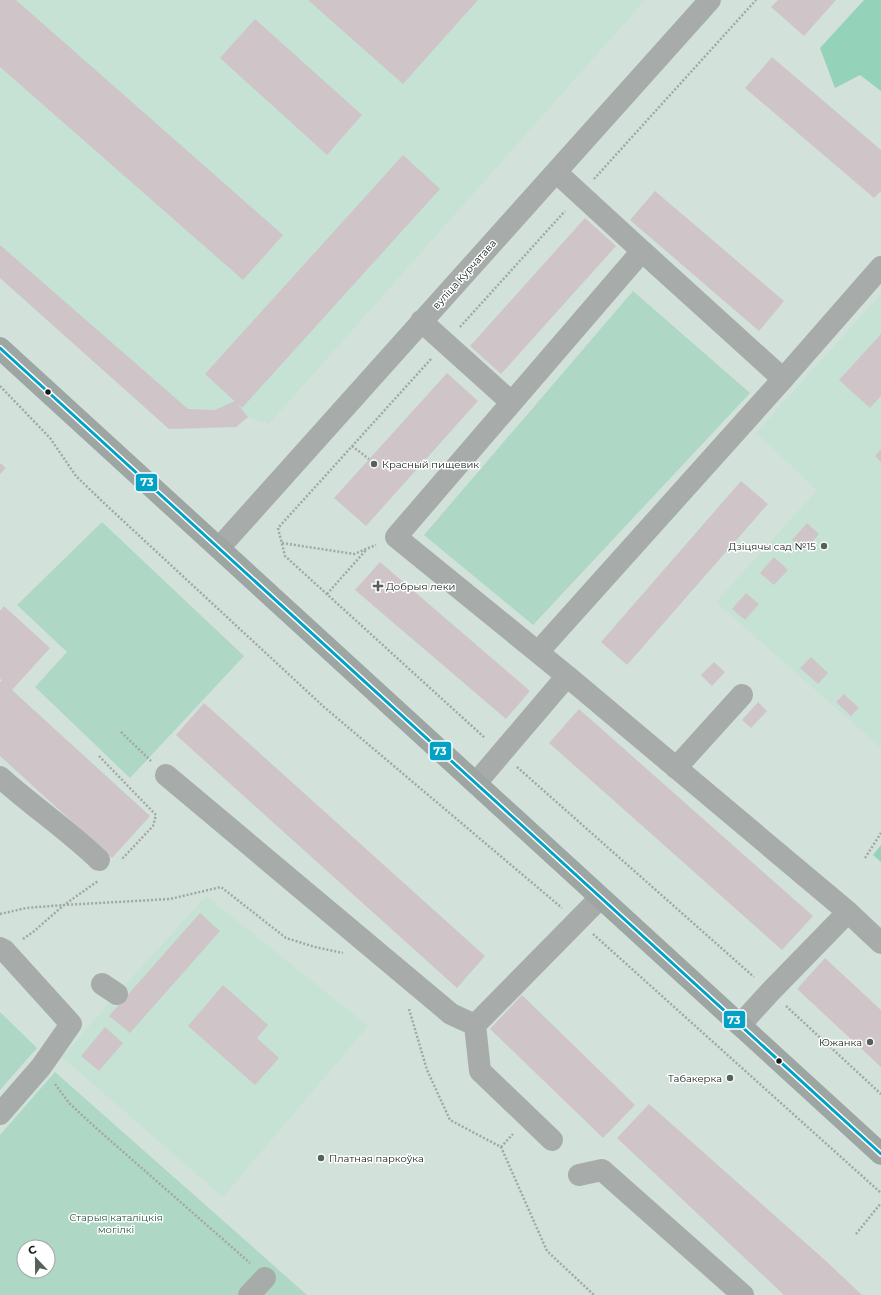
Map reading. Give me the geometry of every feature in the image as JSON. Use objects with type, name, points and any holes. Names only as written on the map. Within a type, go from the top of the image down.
[{"type":"main road","points":[[0,348],[881,1154]]},
{"type":"street","name":"вуліца Курчатава","points":[[219,548],[710,0]]},
{"type":"street","points":[[556,172],[783,379]]},
{"type":"street","points":[[642,251],[396,537],[567,676],[848,912],[881,943]]},
{"type":"street","points":[[538,652],[783,379],[881,267]]},
{"type":"street","points":[[421,321],[512,402]]},
{"type":"street","points":[[476,783],[567,676]]},
{"type":"street","points":[[676,768],[742,695]]},
{"type":"street","points":[[166,775],[451,1014],[475,1025]]},
{"type":"street","points":[[0,777],[106,867]]},
{"type":"street","points":[[475,1025],[600,898]]},
{"type":"street","points":[[740,1025],[770,991],[848,912]]},
{"type":"street","points":[[0,1114],[41,1067],[71,1024],[2,949]]},
{"type":"street","points":[[475,1025],[480,1071],[552,1140]]},
{"type":"street","points":[[579,1175],[602,1170],[743,1295]]},
{"type":"street","points":[[249,1295],[265,1278]]},
{"type":"path","points":[[756,0],[278,528],[285,556],[502,754],[770,991],[881,1094]]},
{"type":"path","points":[[0,386],[50,438],[76,476],[324,707],[577,921],[881,1193]]},
{"type":"path","points":[[352,446],[370,459]]},
{"type":"path","points":[[282,543],[354,554],[396,537]]},
{"type":"path","points":[[327,594],[368,549]]},
{"type":"path","points":[[121,732],[166,775]]},
{"type":"path","points":[[2,949],[33,932],[153,826],[156,815],[99,756]]},
{"type":"path","points":[[865,858],[881,833]]},
{"type":"path","points":[[0,914],[26,908],[64,904],[170,900],[221,886],[286,938],[345,954]]},
{"type":"path","points":[[408,1006],[427,1070],[450,1120],[502,1147],[547,1251],[594,1295]]},
{"type":"path","points":[[41,1067],[69,1102],[96,1128],[221,1237],[265,1278]]},
{"type":"path","points":[[856,1234],[881,1203]]},
{"type":"shaded area","points":[[0,0],[645,0],[269,424],[248,417],[236,427],[169,429],[0,278]]},
{"type":"shaded area","name":"Дзіцячы сад №15","points":[[881,294],[881,748],[716,602],[817,490],[756,433]]},
{"type":"shaded area","points":[[206,896],[368,1026],[223,1197],[62,1057]]},
{"type":"green space","points":[[864,0],[881,0],[881,91],[860,75],[835,88],[820,48]]},
{"type":"green space","points":[[633,291],[750,393],[533,625],[424,535]]},
{"type":"green space","points":[[102,522],[244,656],[130,778],[35,687],[67,652],[17,605]]},
{"type":"green space","points":[[881,845],[881,862],[873,855]]},
{"type":"green space","points":[[0,1012],[37,1048],[0,1090]]},
{"type":"green space","name":"Старыя каталіцкія могілкі","points":[[55,1072],[307,1295],[0,1295],[0,1135]]},
{"type":"building","points":[[0,0],[16,0],[283,235],[243,280],[0,67]]},
{"type":"building","points":[[308,0],[478,0],[403,84]]},
{"type":"building","points":[[778,0],[836,0],[804,36],[771,7]]},
{"type":"building","points":[[255,19],[362,115],[327,155],[220,58]]},
{"type":"building","points":[[772,57],[881,150],[881,191],[874,198],[745,88]]},
{"type":"building","points":[[403,155],[440,189],[242,408],[205,374]]},
{"type":"building","points":[[655,191],[784,301],[759,331],[630,220]]},
{"type":"building","points":[[585,218],[616,246],[501,374],[470,346]]},
{"type":"building","points":[[0,245],[188,409],[215,410],[235,401],[248,417],[236,427],[169,429],[0,278]]},
{"type":"building","points":[[881,334],[881,396],[870,408],[839,380]]},
{"type":"building","points":[[447,373],[478,401],[366,526],[334,498]]},
{"type":"building","points":[[881,449],[881,462],[875,456]]},
{"type":"building","points":[[0,463],[6,468],[0,474]]},
{"type":"building","points":[[741,481],[768,504],[627,665],[601,642]]},
{"type":"building","points":[[807,523],[819,534],[804,551],[792,540]]},
{"type":"building","points":[[774,557],[788,570],[774,585],[760,573]]},
{"type":"building","points":[[380,562],[530,691],[506,719],[355,590]]},
{"type":"building","points":[[746,593],[759,604],[745,620],[732,609]]},
{"type":"building","points":[[4,606],[50,648],[12,690],[150,816],[112,858],[0,756],[0,682],[2,680],[0,679],[0,611]]},
{"type":"building","points":[[811,657],[828,673],[818,684],[800,668]]},
{"type":"building","points":[[714,662],[725,672],[712,686],[701,675]]},
{"type":"building","points":[[844,694],[859,708],[851,716],[836,702]]},
{"type":"building","points":[[758,702],[767,711],[751,728],[742,720]]},
{"type":"building","points":[[204,703],[485,956],[457,988],[176,735]]},
{"type":"building","points":[[579,709],[813,916],[782,950],[549,743]]},
{"type":"building","points":[[200,913],[220,931],[130,1033],[109,1016]]},
{"type":"building","points":[[825,958],[881,1010],[881,1067],[797,989]]},
{"type":"building","points":[[223,985],[268,1025],[257,1038],[279,1058],[255,1085],[188,1026]]},
{"type":"building","points":[[522,995],[635,1105],[603,1138],[490,1029]]},
{"type":"building","points":[[105,1027],[123,1043],[99,1071],[81,1056]]},
{"type":"building","points":[[649,1104],[826,1261],[862,1295],[784,1295],[617,1138]]},
{"type":"transit line","name":"73","points":[[0,348],[881,1154]]},
{"type":"place","name":"Красный пищевик","points":[[374,464]]},
{"type":"place","name":"Дзіцячы сад №15","points":[[824,546]]},
{"type":"place","name":"Добрыя леки","points":[[378,586]]},
{"type":"place","name":"Южанка","points":[[870,1042]]},
{"type":"place","name":"Табакерка","points":[[730,1078]]},
{"type":"place","name":"Платная паркоўка","points":[[321,1158]]}]
